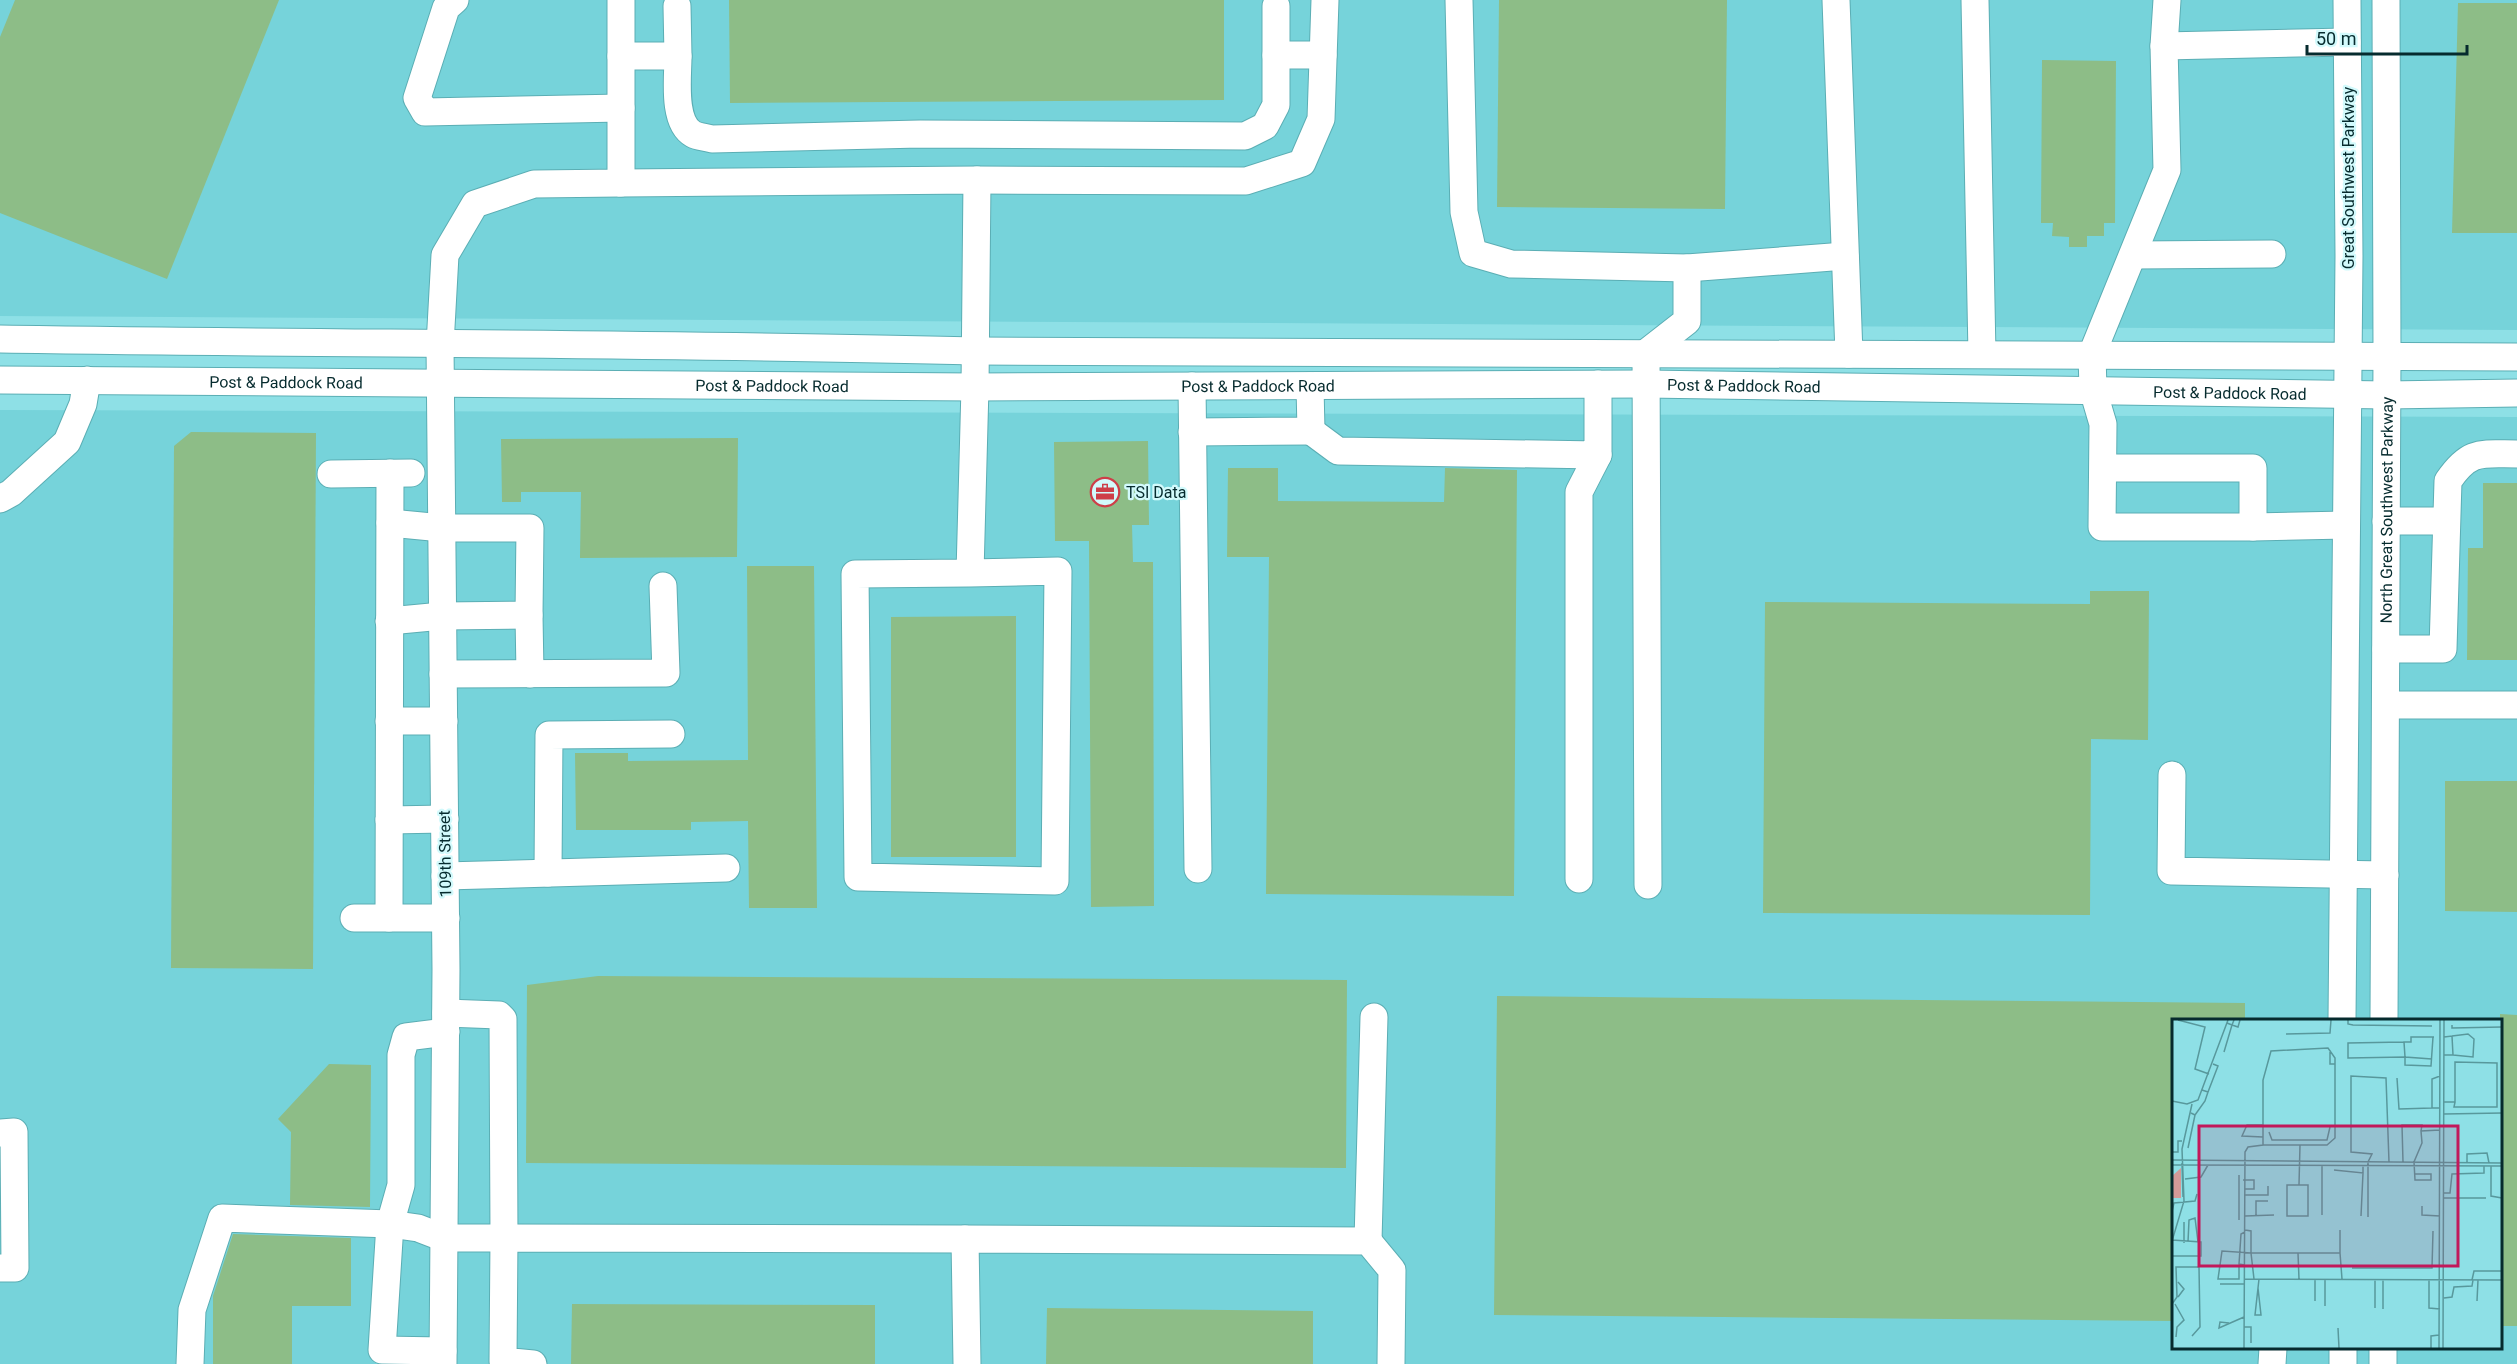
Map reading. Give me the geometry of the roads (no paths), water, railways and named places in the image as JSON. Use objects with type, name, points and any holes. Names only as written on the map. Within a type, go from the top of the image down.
[{"type":"street","points":[[455,0],[446,8],[417,98],[425,112],[621,108]]},
{"type":"street","points":[[621,0],[621,183]]},
{"type":"street","name":"109th Street","points":[[443,1357],[446,918],[440,345],[446,255],[475,204],[534,184],[977,180],[1246,181],[1302,163],[1321,119],[1325,0]]},
{"type":"street","points":[[1459,0],[1464,212],[1473,253],[1511,264],[1687,268],[1845,256]]},
{"type":"street","points":[[1836,0],[1849,354]]},
{"type":"street","points":[[1975,0],[1982,354]]},
{"type":"street","points":[[2167,0],[2164,46],[2167,170],[2092,354],[2092,390],[2103,424],[2102,527],[2346,525]]},
{"type":"street","name":"Great Southwest Parkway","points":[[2347,0],[2347,355]]},
{"type":"street","name":"North Great Southwest Parkway","points":[[2384,1019],[2386,0]]},
{"type":"street","points":[[677,6],[678,109],[684,125],[693,134],[712,139],[920,134],[1245,136],[1265,126],[1276,105],[1276,6]]},
{"type":"street","points":[[2164,46],[2347,42]]},
{"type":"street","points":[[1276,55],[1323,55]]},
{"type":"street","points":[[621,56],[678,56]]},
{"type":"street","points":[[970,573],[976,351],[977,180]]},
{"type":"street","points":[[2133,255],[2272,254]]},
{"type":"street","points":[[1648,885],[1646,353],[1687,321],[1687,268]]},
{"type":"street","name":"Post & Paddock Road","points":[[0,339],[440,345],[790,346],[976,351],[2517,357]]},
{"type":"street","points":[[2342,1019],[2347,355]]},
{"type":"street","name":"Post & Paddock Road","points":[[0,380],[975,387],[1646,384],[2346,395],[2517,393]]},
{"type":"street","points":[[0,499],[10,493],[67,442],[83,404],[87,380]]},
{"type":"street","points":[[1579,879],[1580,492],[1598,455],[1598,384]]},
{"type":"street","points":[[1192,386],[1198,869]]},
{"type":"street","points":[[1310,386],[1311,431]]},
{"type":"street","points":[[1192,432],[1311,431],[1338,451],[1598,455]]},
{"type":"street","points":[[2386,649],[2443,649],[2448,481],[2459,465],[2476,454],[2517,454]]},
{"type":"street","points":[[2103,468],[2253,468],[2253,527]]},
{"type":"street","points":[[331,474],[400,473],[390,523],[388,918]]},
{"type":"street","points":[[2386,521],[2446,521]]},
{"type":"street","points":[[390,523],[442,528],[530,528],[530,674]]},
{"type":"street","points":[[1058,571],[1055,881],[858,878],[855,574],[970,573],[1058,571]]},
{"type":"street","points":[[443,674],[666,673],[663,586]]},
{"type":"street","points":[[389,621],[442,615],[529,615]]},
{"type":"street","points":[[2386,705],[2517,705]]},
{"type":"street","points":[[389,721],[444,721]]},
{"type":"street","points":[[548,873],[549,735],[671,734]]},
{"type":"street","points":[[2172,775],[2172,871],[2385,875]]},
{"type":"street","points":[[389,820],[445,819]]},
{"type":"street","points":[[445,876],[726,868]]},
{"type":"street","points":[[354,918],[446,918]]},
{"type":"street","points":[[443,1357],[382,1357],[390,1224],[402,1185],[401,1055],[406,1037],[446,1023],[499,1015],[503,1019],[503,1361],[533,1364]]},
{"type":"street","points":[[1374,1017],[1368,1241],[1392,1270],[1391,1364]]},
{"type":"street","points":[[0,1133],[14,1132],[15,1268],[0,1268]]},
{"type":"street","points":[[190,1364],[192,1310],[222,1218],[390,1224],[418,1228],[444,1238],[1368,1241]]},
{"type":"street","points":[[964,1239],[967,1364]]},
{"type":"street","points":[[2272,1364],[2273,1349]]},
{"type":"place","name":"TSI Data","points":[[1105,492]]}]
